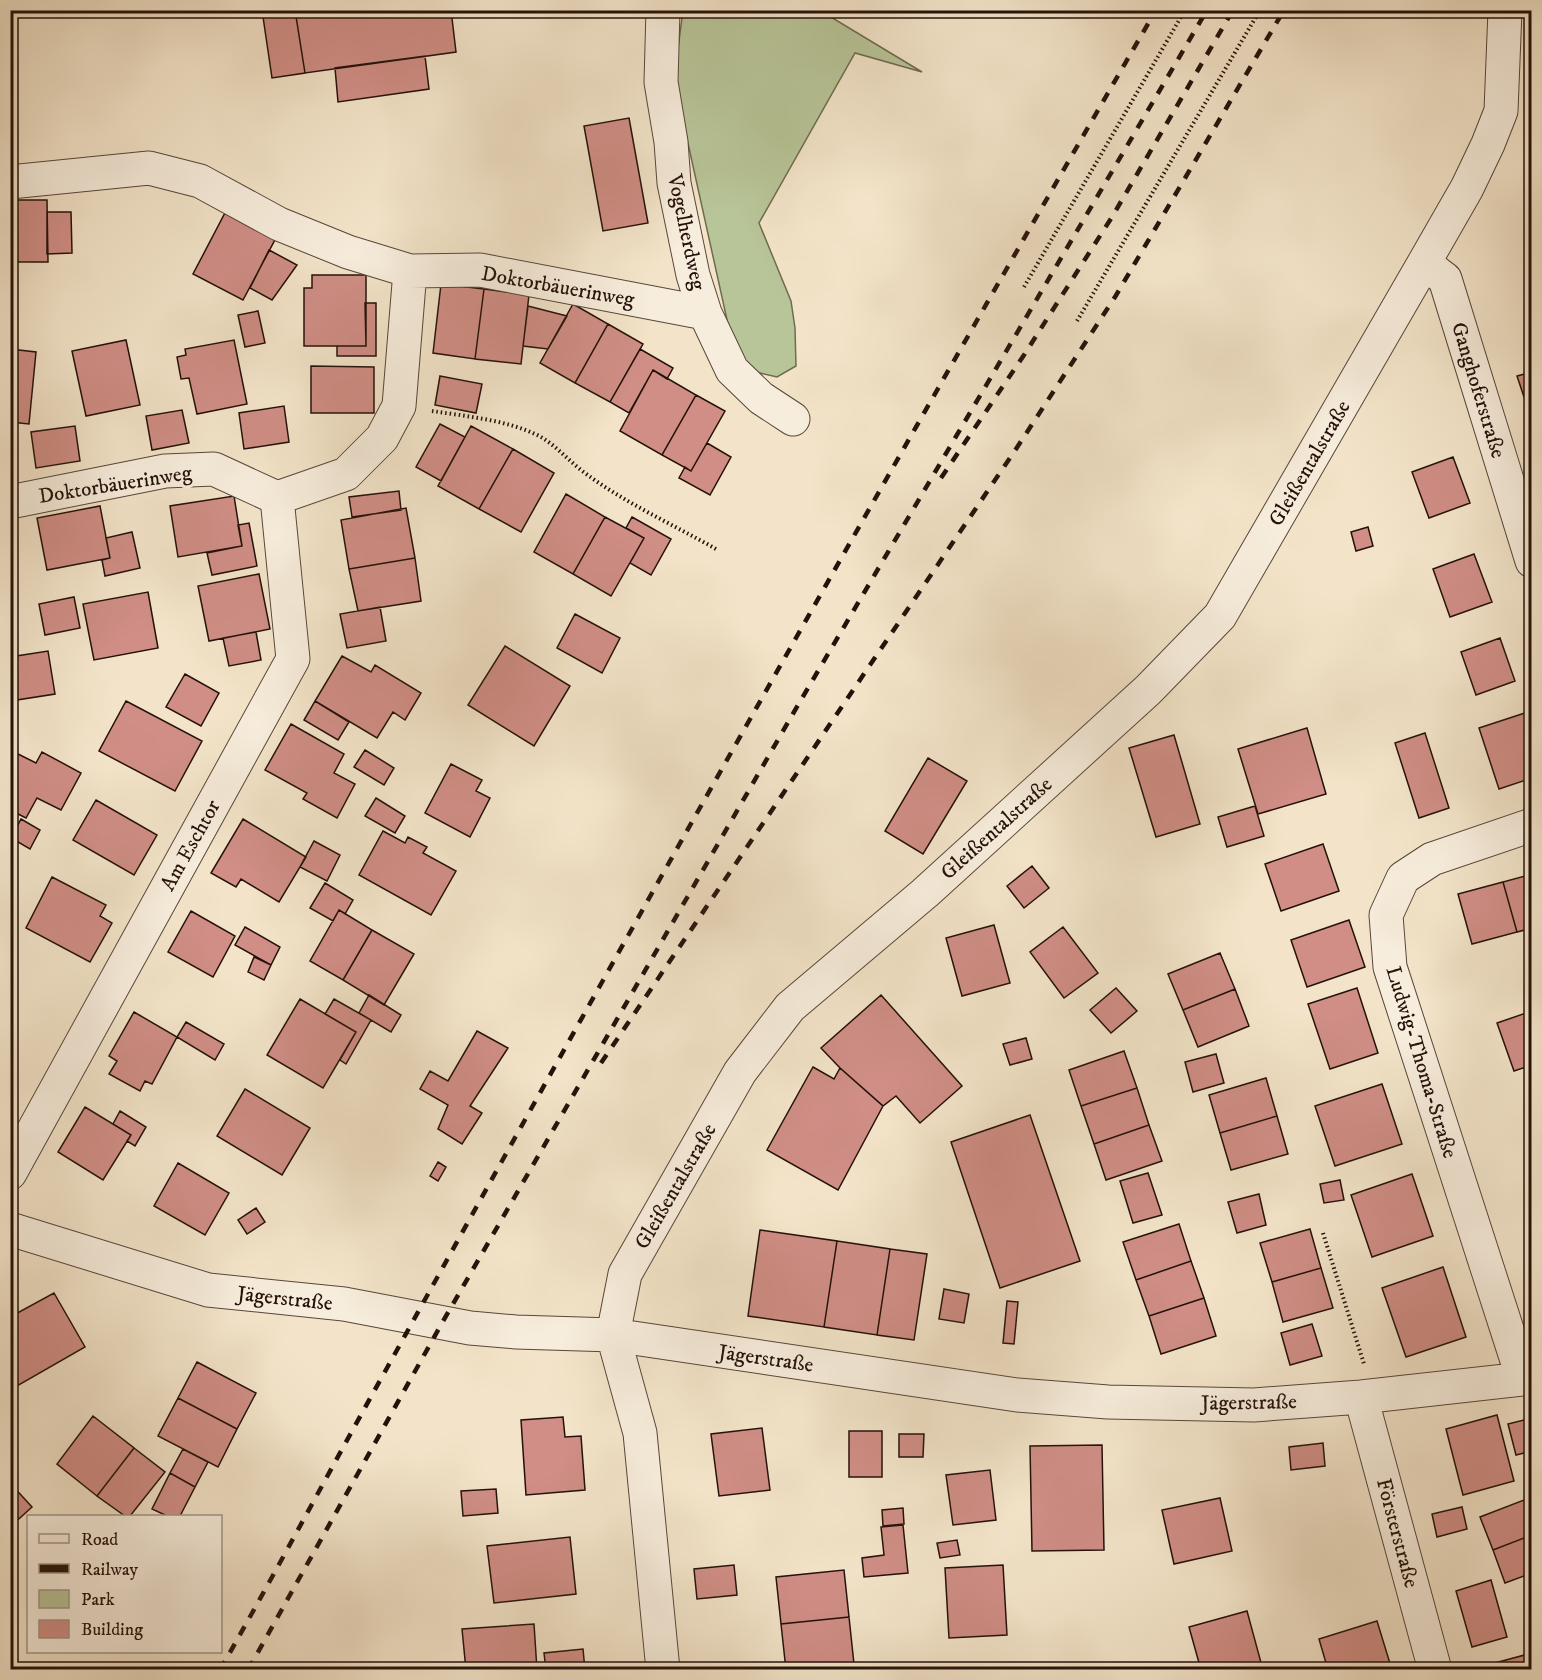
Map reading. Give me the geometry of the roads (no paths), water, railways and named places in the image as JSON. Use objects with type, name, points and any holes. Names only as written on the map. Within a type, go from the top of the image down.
[{"type":"street","name":"Vogelherdweg","points":[[663,10],[661,82],[674,183],[693,275],[705,313],[732,370],[761,398],[793,419]]},
{"type":"street","name":"Gleißentalstraße","points":[[663,1670],[640,1433],[613,1335],[625,1274],[740,1072],[790,1006],[925,893],[1148,690],[1220,616],[1467,188],[1501,111],[1505,10]]},
{"type":"street","name":"Doktorbäuerinweg","points":[[10,182],[149,168],[200,181],[279,224],[348,252],[410,271],[480,270],[705,313]]},
{"type":"street","name":"Ganghoferstraße","points":[[1424,263],[1445,279],[1532,561]]},
{"type":"street","points":[[277,498],[346,474],[382,438],[399,406],[410,271]]},
{"type":"street","name":"Doktorbäuerinweg","points":[[10,502],[165,471],[214,469],[277,498]]},
{"type":"street","name":"Am Eschtor","points":[[10,1173],[292,659],[277,498]]},
{"type":"street","name":"Ludwig-Thoma-Straße","points":[[1527,1378],[1390,967],[1386,915],[1403,878],[1432,859],[1532,825]]},
{"type":"street","name":"Jägerstraße","points":[[10,1229],[208,1290],[344,1304],[470,1328],[613,1335],[1017,1395],[1108,1402],[1254,1405],[1368,1397],[1527,1378]]},
{"type":"street","name":"Försterstraße","points":[[1368,1397],[1435,1670]]},
{"type":"railway","points":[[220,1670],[672,857],[864,517],[1156,10]]},
{"type":"railway","points":[[248,1670],[442,1323],[798,705],[1207,10]]},
{"type":"railway","points":[[941,478],[1024,355],[1112,217],[1233,10]]},
{"type":"railway","points":[[601,1063],[1016,449],[1115,297],[1284,10]]}]
